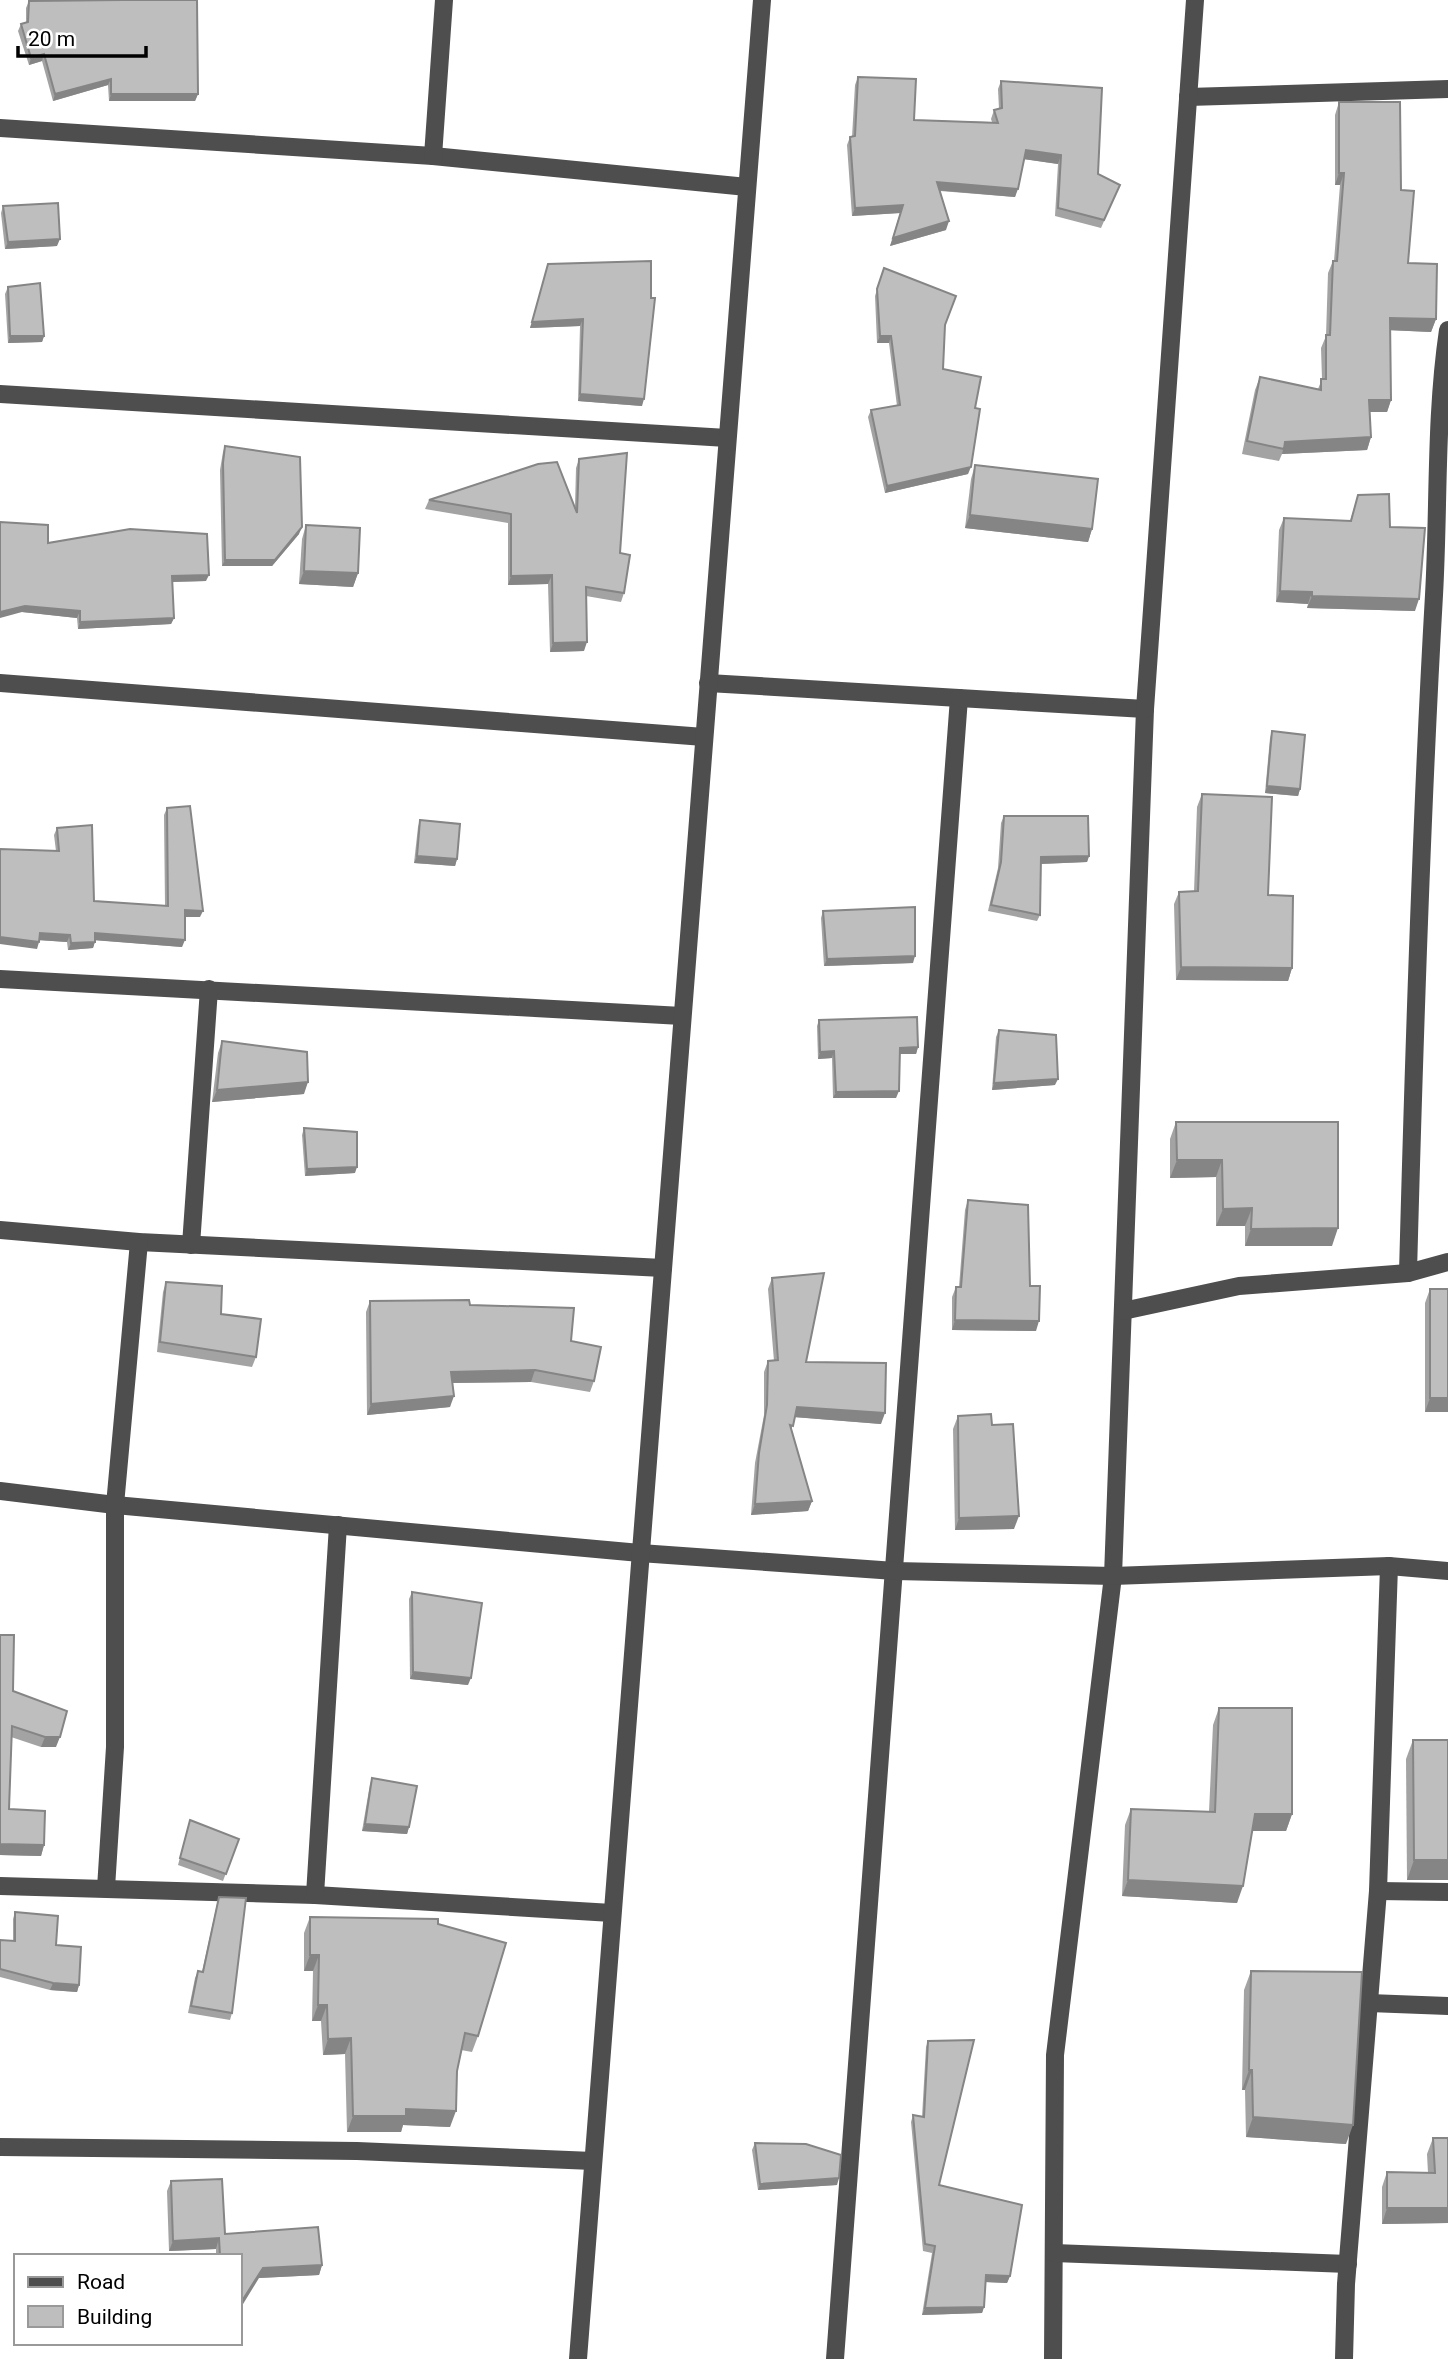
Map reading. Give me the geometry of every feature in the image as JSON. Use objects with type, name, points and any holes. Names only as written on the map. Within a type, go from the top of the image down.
[{"type":"street","points":[[433,156],[444,0]]},
{"type":"street","points":[[578,2359],[762,0]]},
{"type":"street","points":[[1054,2359],[1055,2056],[1113,1576],[1145,709],[1195,0]]},
{"type":"street","points":[[1188,97],[1448,89]]},
{"type":"street","points":[[0,128],[433,156],[747,187]]},
{"type":"street","points":[[1408,1273],[1425,767],[1438,532],[1439,389],[1448,330]]},
{"type":"street","points":[[0,394],[727,438]]},
{"type":"street","points":[[0,683],[704,737]]},
{"type":"street","points":[[708,683],[1145,709]]},
{"type":"street","points":[[835,2359],[959,698]]},
{"type":"street","points":[[0,979],[682,1016]]},
{"type":"street","points":[[191,1245],[209,989]]},
{"type":"street","points":[[0,1230],[191,1245],[663,1268]]},
{"type":"street","points":[[106,1888],[115,1746],[115,1505],[139,1242]]},
{"type":"street","points":[[1123,1311],[1239,1286],[1408,1273],[1448,1262]]},
{"type":"street","points":[[0,1491],[115,1505],[640,1553],[895,1571],[1113,1576],[1390,1566],[1448,1571]]},
{"type":"street","points":[[315,1895],[338,1525]]},
{"type":"street","points":[[1344,2359],[1348,2264],[1378,1891],[1390,1566]]},
{"type":"street","points":[[0,1886],[315,1895],[612,1913]]},
{"type":"street","points":[[1378,1891],[1448,1892]]},
{"type":"street","points":[[1369,2003],[1448,2006]]},
{"type":"street","points":[[0,2147],[357,2151],[593,2161]]},
{"type":"street","points":[[1054,2253],[1348,2264]]},
{"type":"building","points":[[197,0],[198,94],[111,94],[111,79],[55,94],[44,54],[31,58],[21,24],[28,22],[29,1]]},
{"type":"building","points":[[858,77],[916,79],[914,120],[998,123],[994,110],[1002,108],[1001,81],[1102,88],[1098,174],[1120,185],[1104,220],[1058,208],[1061,155],[1026,150],[1018,189],[937,182],[949,221],[893,238],[903,205],[855,208],[850,137],[855,136]]},
{"type":"building","points":[[1339,102],[1400,102],[1401,190],[1414,191],[1408,263],[1437,264],[1436,319],[1390,318],[1391,400],[1369,400],[1371,437],[1285,442],[1284,449],[1247,441],[1260,377],[1321,390],[1321,379],[1326,379],[1326,335],[1330,335],[1333,261],[1337,261],[1344,173],[1339,173]]},
{"type":"building","points":[[58,203],[60,239],[8,242],[3,206]]},
{"type":"building","points":[[651,261],[651,298],[655,298],[644,399],[580,394],[583,319],[532,322],[548,264]]},
{"type":"building","points":[[884,268],[956,296],[945,325],[943,369],[981,377],[975,408],[980,409],[971,467],[887,486],[871,410],[900,405],[891,336],[880,336],[877,289]]},
{"type":"building","points":[[40,283],[44,336],[10,336],[8,287]]},
{"type":"building","points":[[225,446],[300,457],[302,527],[275,560],[225,560]]},
{"type":"building","points":[[627,453],[620,553],[630,555],[624,593],[586,587],[587,642],[553,643],[552,575],[511,576],[511,514],[429,500],[538,464],[557,462],[577,513],[579,459]]},
{"type":"building","points":[[975,465],[1098,479],[1092,529],[970,515]]},
{"type":"building","points":[[1389,494],[1390,527],[1425,528],[1419,599],[1312,596],[1312,592],[1280,591],[1284,518],[1351,521],[1358,495]]},
{"type":"building","points":[[0,522],[48,525],[48,543],[130,529],[207,534],[209,575],[172,576],[174,618],[80,622],[80,611],[25,606],[0,612]]},
{"type":"building","points":[[306,525],[360,528],[358,573],[304,571]]},
{"type":"building","points":[[1272,731],[1305,735],[1300,789],[1267,786]]},
{"type":"building","points":[[1202,794],[1272,797],[1268,895],[1293,896],[1292,968],[1181,967],[1179,892],[1198,891]]},
{"type":"building","points":[[190,806],[203,911],[185,910],[185,940],[95,933],[95,942],[71,943],[70,935],[40,933],[39,942],[0,937],[0,849],[59,851],[57,828],[92,825],[94,901],[168,906],[167,808]]},
{"type":"building","points":[[1004,816],[1088,816],[1089,856],[1041,857],[1040,915],[991,905],[1001,862]]},
{"type":"building","points":[[420,820],[460,824],[457,859],[417,856]]},
{"type":"building","points":[[915,907],[915,956],[827,959],[823,911]]},
{"type":"building","points":[[917,1017],[918,1047],[900,1048],[899,1091],[836,1092],[834,1051],[820,1052],[819,1020]]},
{"type":"building","points":[[999,1030],[1056,1035],[1058,1079],[994,1083]]},
{"type":"building","points":[[222,1041],[307,1052],[308,1082],[217,1090]]},
{"type":"building","points":[[1176,1122],[1338,1122],[1338,1228],[1251,1229],[1252,1208],[1223,1209],[1222,1160],[1177,1160]]},
{"type":"building","points":[[304,1128],[357,1132],[357,1167],[307,1169]]},
{"type":"building","points":[[968,1200],[1028,1205],[1030,1286],[1040,1286],[1039,1321],[955,1320],[956,1287],[961,1287]]},
{"type":"building","points":[[824,1273],[806,1362],[886,1363],[885,1413],[797,1407],[793,1426],[790,1425],[812,1501],[755,1504],[759,1453],[767,1405],[768,1361],[778,1360],[772,1278]]},
{"type":"building","points":[[166,1282],[222,1286],[221,1314],[261,1319],[256,1357],[160,1342]]},
{"type":"building","points":[[1430,1289],[1448,1289],[1448,1398],[1430,1398]]},
{"type":"building","points":[[469,1300],[470,1305],[574,1308],[571,1341],[601,1347],[594,1381],[535,1370],[451,1372],[454,1396],[371,1404],[370,1301]]},
{"type":"building","points":[[991,1414],[992,1425],[1013,1424],[1019,1516],[959,1518],[958,1416]]},
{"type":"building","points":[[412,1592],[482,1603],[471,1678],[413,1672]]},
{"type":"building","points":[[0,1635],[14,1635],[13,1691],[67,1711],[60,1737],[45,1737],[12,1726],[9,1809],[45,1811],[44,1845],[0,1844]]},
{"type":"building","points":[[1219,1708],[1292,1708],[1292,1814],[1255,1814],[1243,1886],[1128,1880],[1131,1809],[1215,1812]]},
{"type":"building","points":[[1413,1740],[1448,1740],[1448,1860],[1414,1860]]},
{"type":"building","points":[[372,1778],[417,1786],[409,1827],[365,1824]]},
{"type":"building","points":[[190,1820],[239,1839],[226,1874],[180,1858]]},
{"type":"building","points":[[219,1897],[246,1898],[232,2013],[191,2006],[198,1971],[203,1972]]},
{"type":"building","points":[[15,1912],[58,1916],[56,1945],[81,1947],[79,1985],[53,1983],[0,1969],[0,1940],[15,1941]]},
{"type":"building","points":[[310,1917],[438,1919],[438,1924],[506,1943],[478,2036],[465,2033],[457,2071],[456,2111],[406,2109],[406,2116],[353,2116],[351,2038],[328,2039],[327,2005],[318,2005],[319,1955],[310,1955]]},
{"type":"building","points":[[1251,1971],[1362,1972],[1353,2125],[1253,2117],[1252,2070],[1249,2070]]},
{"type":"building","points":[[974,2040],[939,2185],[1022,2205],[1010,2276],[986,2275],[984,2307],[925,2308],[935,2246],[925,2244],[913,2115],[924,2117],[928,2041]]},
{"type":"building","points":[[1433,2138],[1448,2138],[1448,2208],[1387,2208],[1387,2172],[1435,2173]]},
{"type":"building","points":[[755,2143],[806,2144],[841,2155],[839,2178],[760,2184]]},
{"type":"building","points":[[222,2179],[225,2234],[318,2227],[322,2265],[263,2268],[242,2301],[242,2254],[220,2254],[219,2238],[173,2241],[171,2181]]}]
